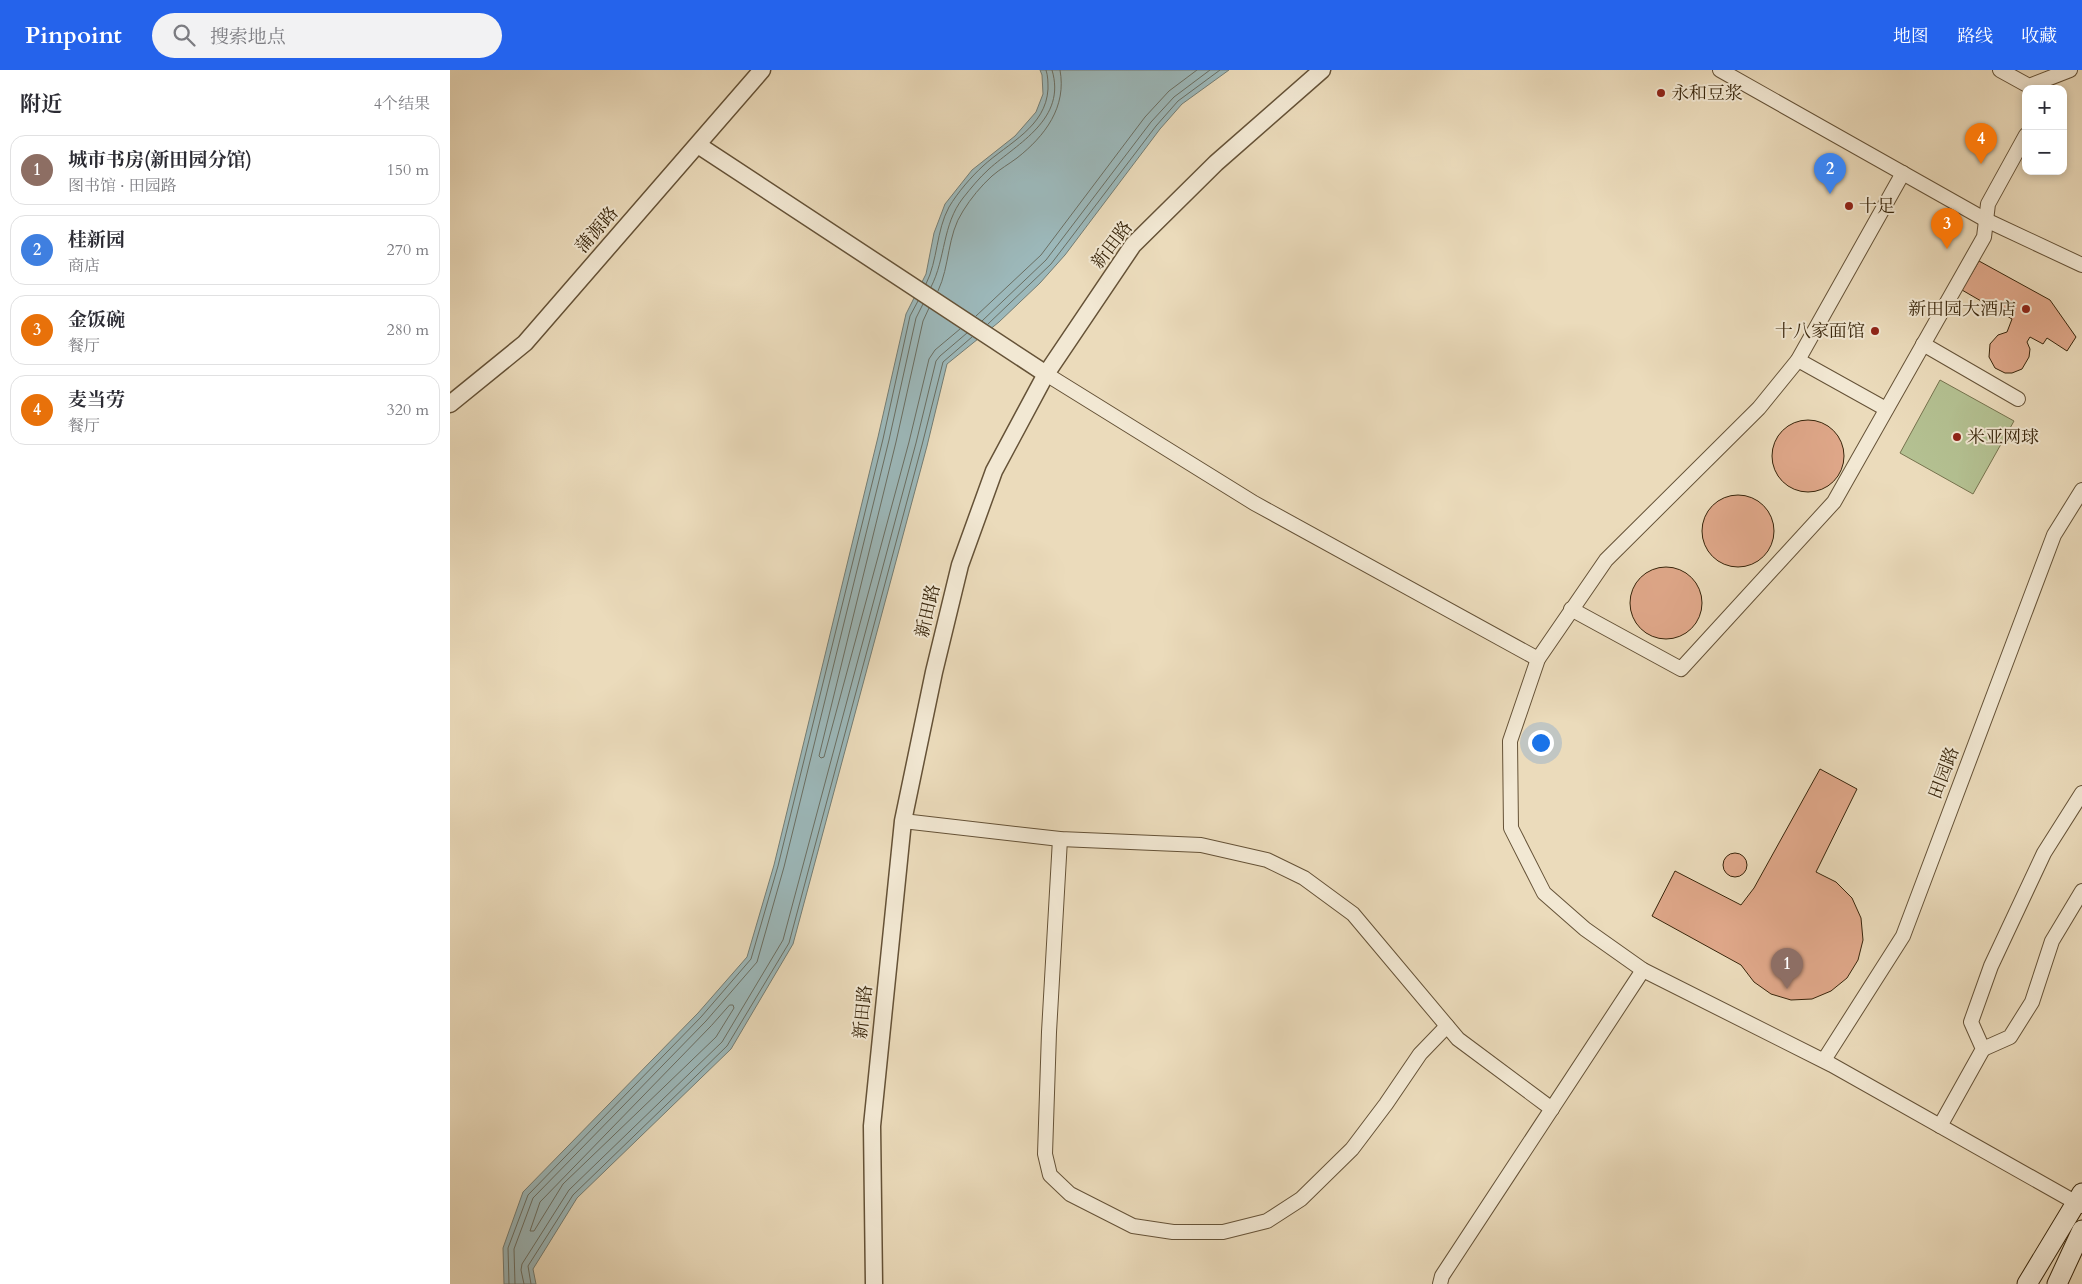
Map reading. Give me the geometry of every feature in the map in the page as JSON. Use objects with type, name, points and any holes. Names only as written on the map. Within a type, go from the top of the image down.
[{"type":"main road","points":[[2027,1284],[2080,1201]]},
{"type":"main road","points":[[2057,1284],[2082,1230]]},
{"type":"street","name":"蒲源路","points":[[450,404],[526,343],[762,70]]},
{"type":"street","name":"新田路","points":[[874,1284],[872,1126],[902,821],[934,672],[960,565],[994,471],[1046,374],[1133,245],[1216,162],[1322,70]]},
{"type":"street","points":[[1720,70],[1986,220],[2082,265]]},
{"type":"street","points":[[2000,70],[2030,86],[2058,73],[2070,70]]},
{"type":"street","points":[[2076,70],[2082,73]]},
{"type":"street","points":[[2052,85],[2058,73]]},
{"type":"street","points":[[1571,609],[1681,669],[1834,502],[1984,237],[1988,204],[2022,143]]},
{"type":"street","points":[[698,145],[1046,374],[1254,502],[1538,659]]},
{"type":"street","points":[[1903,173],[1798,360],[1759,408],[1606,560],[1538,659],[1510,741],[1512,828],[1544,893],[1585,929],[1643,970],[1824,1060],[1940,1126],[2080,1201]]},
{"type":"street","points":[[1923,344],[2018,399]]},
{"type":"street","points":[[1798,360],[1886,409]]},
{"type":"street","name":"田园路","points":[[1824,1060],[1903,936],[2054,535],[2082,490]]},
{"type":"street","points":[[1983,1048],[1971,1022],[1991,966],[2044,853],[2082,793]]},
{"type":"street","points":[[902,821],[1060,839],[1202,846],[1267,860],[1304,878],[1353,914],[1458,1039],[1552,1109]]},
{"type":"street","points":[[1060,839],[1048,1032],[1045,1154],[1050,1175],[1070,1194],[1133,1226],[1173,1232],[1223,1232],[1267,1221],[1301,1199],[1352,1148],[1386,1104],[1420,1054],[1446,1026]]},
{"type":"street","points":[[1940,1126],[1983,1048],[2010,1037],[2032,1002],[2052,941],[2082,891]]},
{"type":"street","points":[[1440,1284],[1442,1276],[1643,970]]},
{"type":"green space","name":"米亚网球","points":[[1940,380],[2014,421],[1973,494],[1900,453]]},
{"type":"water","points":[[1040,70],[1229,70],[1182,104],[1160,129],[1065,255],[1040,283],[999,322],[947,364],[927,446],[793,944],[731,1049],[577,1198],[533,1269],[536,1284],[504,1284],[503,1248],[523,1192],[698,1013],[747,957],[774,865],[906,314],[926,274],[934,233],[945,204],[972,170],[1015,136],[1036,112],[1043,94]]},
{"type":"building","name":"新田园大酒店","points":[[1979,261],[2050,300],[2076,337],[2067,351],[2047,338],[2043,344],[2030,337],[2027,342],[2030,349],[2029,357],[2022,369],[2012,373],[2005,373],[1995,368],[1989,357],[1990,344],[1998,335],[2007,332],[2012,319],[1962,290]]},
{"type":"building","points":[[1815,420],[1834,430],[1842,442],[1844,456],[1842,470],[1834,482],[1822,490],[1801,492],[1782,482],[1774,470],[1772,449],[1782,430],[1794,422]]},
{"type":"building","points":[[1745,495],[1764,505],[1772,517],[1774,531],[1772,545],[1764,557],[1752,565],[1731,567],[1712,557],[1704,545],[1702,524],[1712,505],[1724,497]]},
{"type":"building","points":[[1673,567],[1692,577],[1700,589],[1702,603],[1700,617],[1692,629],[1680,637],[1659,639],[1640,629],[1632,617],[1630,596],[1640,577],[1652,569]]},
{"type":"building","points":[[1820,769],[1857,789],[1816,872],[1836,882],[1852,898],[1861,918],[1863,940],[1858,960],[1847,978],[1831,991],[1812,999],[1791,1000],[1771,994],[1754,982],[1741,965],[1652,916],[1675,871],[1741,905],[1754,888]]},
{"type":"building","points":[[1735,853],[1740,854],[1746,860],[1746,870],[1740,876],[1735,877],[1730,876],[1724,870],[1723,865],[1724,860],[1730,854]]},
{"type":"place","name":"永和豆浆","points":[[1661,93]]},
{"type":"place","name":"麦当劳","points":[[1981,164]]},
{"type":"place","name":"桂新园","points":[[1830,194]]},
{"type":"place","name":"十足","points":[[1849,206]]},
{"type":"place","name":"金饭碗","points":[[1947,249]]},
{"type":"place","name":"新田园大酒店","points":[[2026,309]]},
{"type":"place","name":"十八家面馆","points":[[1875,331]]},
{"type":"place","name":"米亚网球","points":[[1957,437]]},
{"type":"place","name":"城市书房(新田园分馆)","points":[[1787,989]]}]
